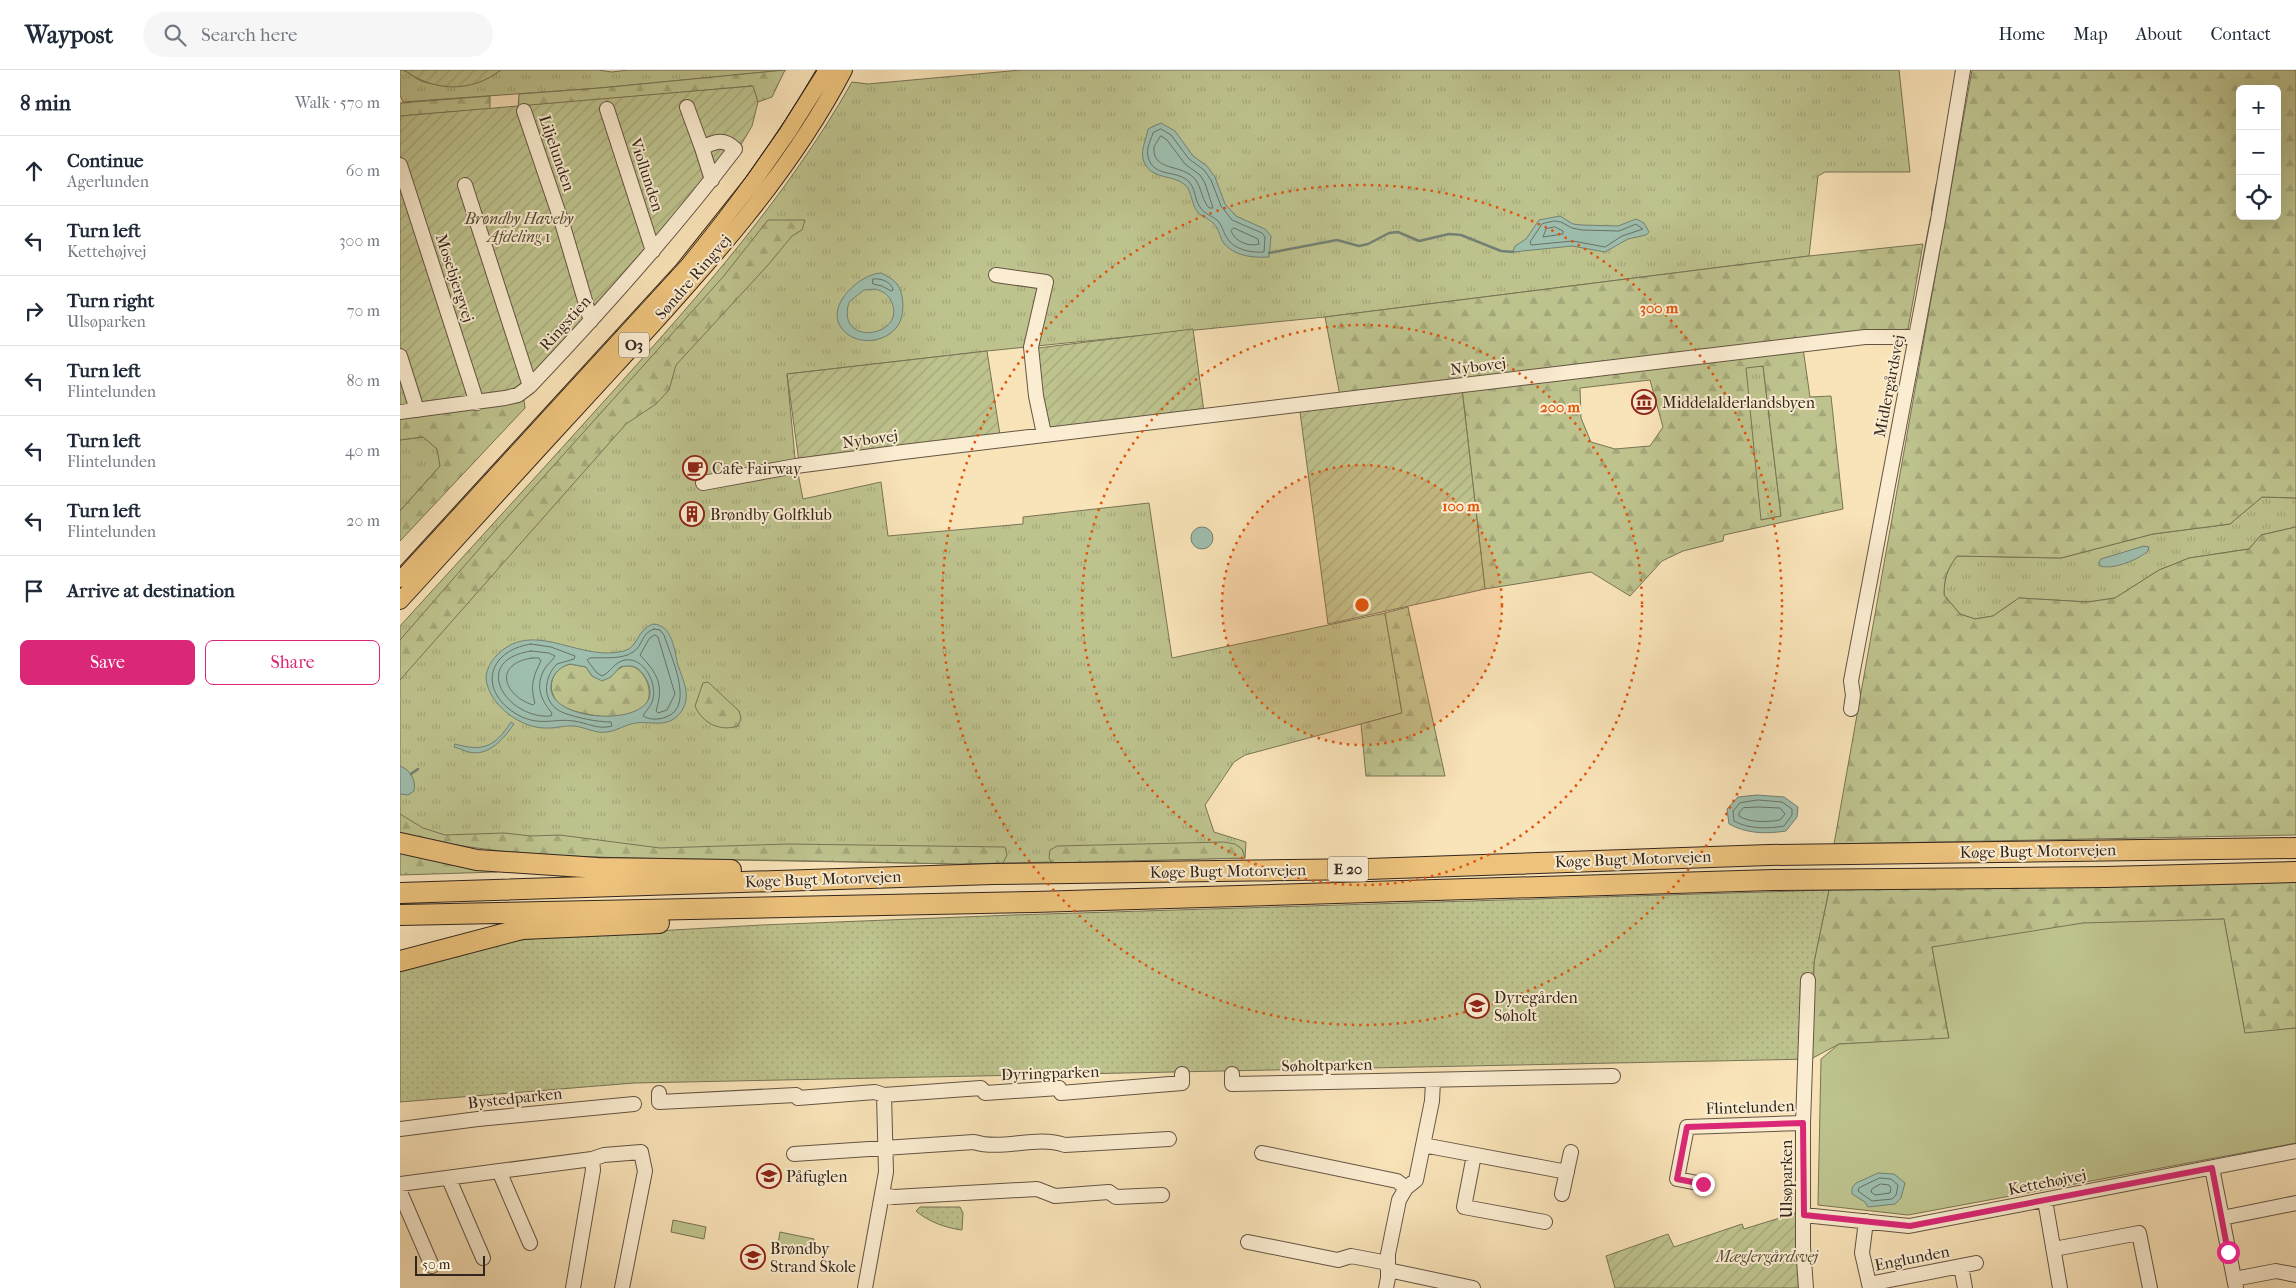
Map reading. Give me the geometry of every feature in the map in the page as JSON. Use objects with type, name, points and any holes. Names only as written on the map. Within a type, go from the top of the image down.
[{"type":"highway","points":[[400,844],[477,860],[598,868],[993,874]]},
{"type":"highway","name":"Køge Bugt Motorvejen","points":[[400,893],[993,874],[1368,869],[1769,854],[2296,848]]},
{"type":"highway","name":"Køge Bugt Motorvejen","points":[[400,915],[1034,902],[1773,880],[2296,872]]},
{"type":"highway","points":[[400,961],[522,929],[1018,908],[1034,902]]},
{"type":"main road","name":"Søndre Ringvej","points":[[400,579],[683,270],[753,182],[788,132],[827,70]]},
{"type":"main road","name":"Søndre Ringvej","points":[[400,601],[694,279],[768,189],[810,127],[844,70]]},
{"type":"street","name":"Midlergårdsvej","points":[[1851,709],[1853,695],[1851,681],[1938,220],[1963,70]]},
{"type":"street","points":[[688,107],[712,180]]},
{"type":"street","name":"Viollunden","points":[[608,110],[653,251]]},
{"type":"street","name":"Liljelunden","points":[[524,111],[563,226],[591,321]]},
{"type":"street","name":"Ringstien","points":[[400,412],[505,398],[518,394],[530,386],[653,251],[712,180],[735,148],[730,143],[721,141],[702,148]]},
{"type":"street","name":"Mosebjergvej","points":[[400,165],[477,403]]},
{"type":"street","points":[[465,185],[530,386]]},
{"type":"street","points":[[996,275],[1046,282],[1031,347],[1036,396],[1044,434]]},
{"type":"street","name":"Nybovej","points":[[703,483],[796,466],[1044,434],[1865,337],[1916,337]]},
{"type":"street","points":[[400,356],[417,410]]},
{"type":"street","name":"Ulsøparken","points":[[1806,1288],[1803,1248],[1803,1123],[1808,980]]},
{"type":"street","name":"Dyringparken","points":[[659,1094],[660,1102],[796,1095],[798,1098],[875,1092],[884,1095],[980,1088],[985,1093],[1059,1088],[1061,1093],[1182,1082],[1182,1074]]},
{"type":"street","name":"Søholtparken","points":[[1232,1074],[1232,1084],[1612,1076]]},
{"type":"street","points":[[1386,1288],[1399,1200],[1406,1188],[1416,1180],[1432,1101],[1433,1081]]},
{"type":"street","points":[[865,1288],[886,1172],[884,1095]]},
{"type":"street","name":"Bystedparken","points":[[400,1129],[478,1119],[634,1104]]},
{"type":"street","name":"Flintelunden","points":[[1703,1184],[1677,1179],[1687,1127],[1803,1123]]},
{"type":"street","points":[[794,1154],[974,1142],[985,1145],[1050,1140],[1064,1145],[1169,1138]]},
{"type":"street","points":[[1423,1145],[1567,1172]]},
{"type":"street","name":"Kettehøjvej","points":[[1804,1215],[1910,1226],[2296,1151]]},
{"type":"street","points":[[400,1184],[592,1159],[604,1155],[641,1152],[645,1171],[622,1288]]},
{"type":"street","points":[[1562,1194],[1571,1152]]},
{"type":"street","points":[[1262,1153],[1396,1180],[1406,1188]]},
{"type":"street","points":[[1474,1155],[1464,1207],[1545,1222]]},
{"type":"street","points":[[573,1288],[593,1170],[592,1159]]},
{"type":"street","points":[[2212,1168],[2235,1283],[2276,1271],[2296,1275]]},
{"type":"street","points":[[499,1171],[530,1243]]},
{"type":"street","points":[[449,1179],[483,1258]]},
{"type":"street","points":[[883,1195],[894,1197],[1037,1189],[1055,1196],[1109,1192],[1116,1197],[1162,1195]]},
{"type":"street","points":[[400,1192],[432,1266]]},
{"type":"street","points":[[2045,1200],[2060,1288]]},
{"type":"street","points":[[2222,1218],[2296,1203]]},
{"type":"street","name":"Englunden","points":[[1866,1221],[1862,1253],[1869,1286],[1976,1263]]},
{"type":"street","points":[[2054,1249],[2139,1233],[2150,1288]]},
{"type":"street","points":[[1248,1242],[1338,1260],[1351,1256],[1473,1288]]},
{"type":"street","name":"Englunden","points":[[1961,1266],[1965,1288]]},
{"type":"green space","points":[[400,70],[424,82],[455,86],[483,80],[501,70],[598,70],[612,72],[628,70],[786,70],[600,88],[403,102],[400,95]]},
{"type":"green space","points":[[404,70],[501,70],[477,83],[452,87],[428,83]]},
{"type":"green space","points":[[785,70],[772,97],[758,102],[752,86],[518,107],[519,94]]},
{"type":"green space","name":"Brøndby Golfklub","points":[[1021,70],[1899,70],[1910,172],[1825,172],[1818,176],[1809,256],[1325,317],[987,351],[787,374],[795,458],[803,499],[881,482],[888,536],[1023,524],[1023,517],[1149,503],[1172,658],[1385,613],[1402,713],[1245,755],[1234,762],[1205,805],[1214,832],[1246,842],[1245,858],[959,864],[623,858],[517,851],[400,833],[400,626],[615,389],[742,242],[800,164],[852,82],[868,84]]},
{"type":"green space","points":[[1972,70],[2296,70],[2296,498],[2262,497],[2230,524],[2153,534],[2061,558],[1957,556],[1947,574],[1944,595],[1960,614],[1975,619],[1993,616],[2019,598],[2088,602],[2115,598],[2159,570],[2189,558],[2249,549],[2261,535],[2296,527],[2296,835],[1834,844]]},
{"type":"green space","name":"Brøndby Haveby Afdeling 1","points":[[753,86],[758,102],[752,126],[739,148],[659,249],[524,400],[400,416],[400,116]]},
{"type":"green space","points":[[490,96],[490,109],[400,116],[400,103]]},
{"type":"green space","points":[[768,220],[805,220],[802,230],[792,236],[768,265],[676,365],[669,390],[656,404],[626,424],[400,680],[400,640],[493,533],[723,277]]},
{"type":"green space","points":[[1923,244],[1908,329],[1802,341],[1810,397],[1831,396],[1843,509],[1724,535],[1723,541],[1683,551],[1662,561],[1630,596],[1591,572],[1485,589],[1462,389],[1340,396],[1325,317],[1809,256]],"holes":[[[1763,366],[1781,516],[1761,520],[1746,368]],[[1650,380],[1663,427],[1650,446],[1615,449],[1591,442],[1581,418],[1580,388]]]},
{"type":"green space","points":[[1193,329],[1204,412],[1046,433],[1038,348]]},
{"type":"green space","points":[[987,351],[1000,435],[799,462],[787,374]]},
{"type":"green space","points":[[1763,366],[1781,516],[1760,520],[1745,367]]},
{"type":"green space","points":[[1462,389],[1485,589],[1328,624],[1300,412]]},
{"type":"green space","points":[[524,400],[525,408],[400,541],[400,511],[440,466],[437,449],[423,437],[400,440],[400,416]]},
{"type":"green space","points":[[423,437],[438,449],[440,466],[400,511],[400,440]]},
{"type":"green space","points":[[2262,497],[2296,498],[2296,527],[2261,535],[2249,549],[2189,558],[2159,570],[2115,598],[2088,602],[2019,598],[1993,616],[1975,619],[1960,614],[1944,595],[1947,574],[1957,556],[2061,558],[2153,534],[2230,524]]},
{"type":"green space","points":[[1408,607],[1445,776],[1366,776],[1361,724],[1402,713],[1385,613]]},
{"type":"green space","points":[[570,664],[586,667],[592,676],[611,677],[619,669],[627,666],[635,668],[642,673],[646,680],[649,698],[642,709],[623,715],[609,717],[573,711],[558,702],[552,689],[552,683],[557,671]]},
{"type":"green space","points":[[708,682],[739,711],[741,718],[738,726],[725,728],[712,725],[698,712],[695,706],[703,683]]},
{"type":"green space","points":[[400,814],[423,828],[445,835],[504,833],[531,836],[560,835],[660,848],[789,844],[1005,847],[1007,855],[1003,863],[959,864],[540,854],[469,847],[400,833]]},
{"type":"green space","points":[[1224,842],[1235,844],[1242,849],[1245,858],[1052,863],[1049,858],[1050,850],[1057,846]]},
{"type":"green space","points":[[400,853],[497,872],[400,875]]},
{"type":"green space","points":[[2296,882],[2296,1028],[2245,1034],[2224,919],[1932,947],[1949,1039],[1839,1044],[1811,1059],[1814,962],[1829,890],[2077,884]]},
{"type":"green space","points":[[1829,890],[1814,962],[1811,1059],[634,1083],[400,1102],[400,967],[508,941],[762,925],[1013,915]]},
{"type":"green space","points":[[2224,919],[2245,1033],[2296,1028],[2296,1143],[1908,1215],[1818,1205],[1821,1059],[1839,1044],[1949,1038],[1932,947],[2083,923]]},
{"type":"green space","points":[[920,1207],[960,1207],[963,1213],[962,1230],[944,1226],[926,1218],[916,1211]]},
{"type":"green space","name":"Mæglergårdsvej","points":[[1796,1213],[1799,1288],[1615,1288],[1606,1256],[1668,1234],[1674,1247],[1742,1224],[1744,1229]]},
{"type":"green space","points":[[673,1220],[706,1227],[704,1239],[671,1232]]},
{"type":"green space","points":[[780,1232],[814,1239],[812,1255],[777,1249]]},
{"type":"water","points":[[1161,123],[1175,131],[1193,156],[1207,166],[1215,177],[1225,204],[1236,216],[1265,229],[1271,236],[1269,257],[1244,255],[1227,247],[1214,224],[1197,211],[1190,192],[1184,184],[1154,173],[1146,166],[1143,152],[1148,129]]},
{"type":"water","points":[[1560,216],[1573,224],[1582,225],[1618,226],[1636,219],[1644,223],[1649,232],[1646,235],[1628,239],[1605,252],[1572,246],[1513,252],[1515,246],[1526,239],[1539,220]]},
{"type":"water","points":[[881,273],[892,279],[900,289],[903,306],[899,324],[890,334],[883,338],[867,340],[851,337],[840,326],[837,317],[838,309],[842,300],[855,284]],"holes":[[[864,290],[878,290],[889,298],[894,315],[889,324],[881,330],[860,331],[852,326],[847,317],[849,302]]]},
{"type":"water","points":[[1202,527],[1210,530],[1213,538],[1210,546],[1202,549],[1194,546],[1191,538],[1194,530]]},
{"type":"water","points":[[2144,546],[2149,547],[2148,551],[2132,561],[2112,567],[2100,566],[2099,562],[2101,559]]},
{"type":"water","points":[[653,624],[660,625],[669,633],[686,688],[684,706],[681,712],[671,721],[632,724],[603,732],[574,726],[535,727],[517,720],[501,708],[490,692],[486,674],[490,665],[500,652],[517,642],[546,641],[592,652],[608,653],[629,649],[647,627]],"holes":[[[570,664],[586,667],[592,676],[602,681],[611,677],[620,667],[635,667],[643,674],[650,692],[645,704],[631,712],[612,716],[591,715],[572,710],[557,701],[551,689],[552,680],[556,673],[562,667]]]},
{"type":"water","points":[[511,722],[514,724],[501,740],[483,752],[467,752],[454,747],[455,744],[473,747],[488,745],[499,737]]},
{"type":"water","points":[[400,766],[410,773],[413,780],[414,791],[408,795],[400,794]]},
{"type":"water","points":[[1757,795],[1784,797],[1798,807],[1797,817],[1786,831],[1772,833],[1757,832],[1743,830],[1729,824],[1727,809],[1738,797]]},
{"type":"water","points":[[1878,1173],[1894,1174],[1905,1183],[1901,1198],[1895,1204],[1868,1207],[1865,1202],[1852,1194],[1852,1188],[1856,1183]]},
{"type":"waterway","points":[[1939,174],[1940,165]]},
{"type":"waterway","points":[[1932,210],[1937,184]]},
{"type":"waterway","points":[[1922,266],[1931,219]]},
{"type":"waterway","points":[[1269,253],[1337,240],[1359,246],[1368,244],[1389,233],[1398,232],[1419,241],[1449,234],[1461,235],[1501,251],[1513,252]]},
{"type":"waterway","points":[[411,774],[418,769]]},
{"type":"tram line","points":[[400,568],[682,260],[753,168],[786,120],[816,70]]},
{"type":"place","name":"Middelalderlandsbyen","points":[[1644,402]]},
{"type":"place","name":"Cafe Fairway","points":[[695,468]]},
{"type":"place","name":"Brøndby Golfklub","points":[[692,514]]},
{"type":"place","name":"Dyregården Søholt","points":[[1477,1006]]},
{"type":"place","name":"Påfuglen","points":[[769,1176]]},
{"type":"place","name":"Brøndby Strand Skole","points":[[753,1257]]},
{"type":"route","points":[[1703,1184],[1677,1179],[1687,1127],[1803,1123],[1804,1215],[1910,1226],[2212,1168],[2228,1252]]}]
